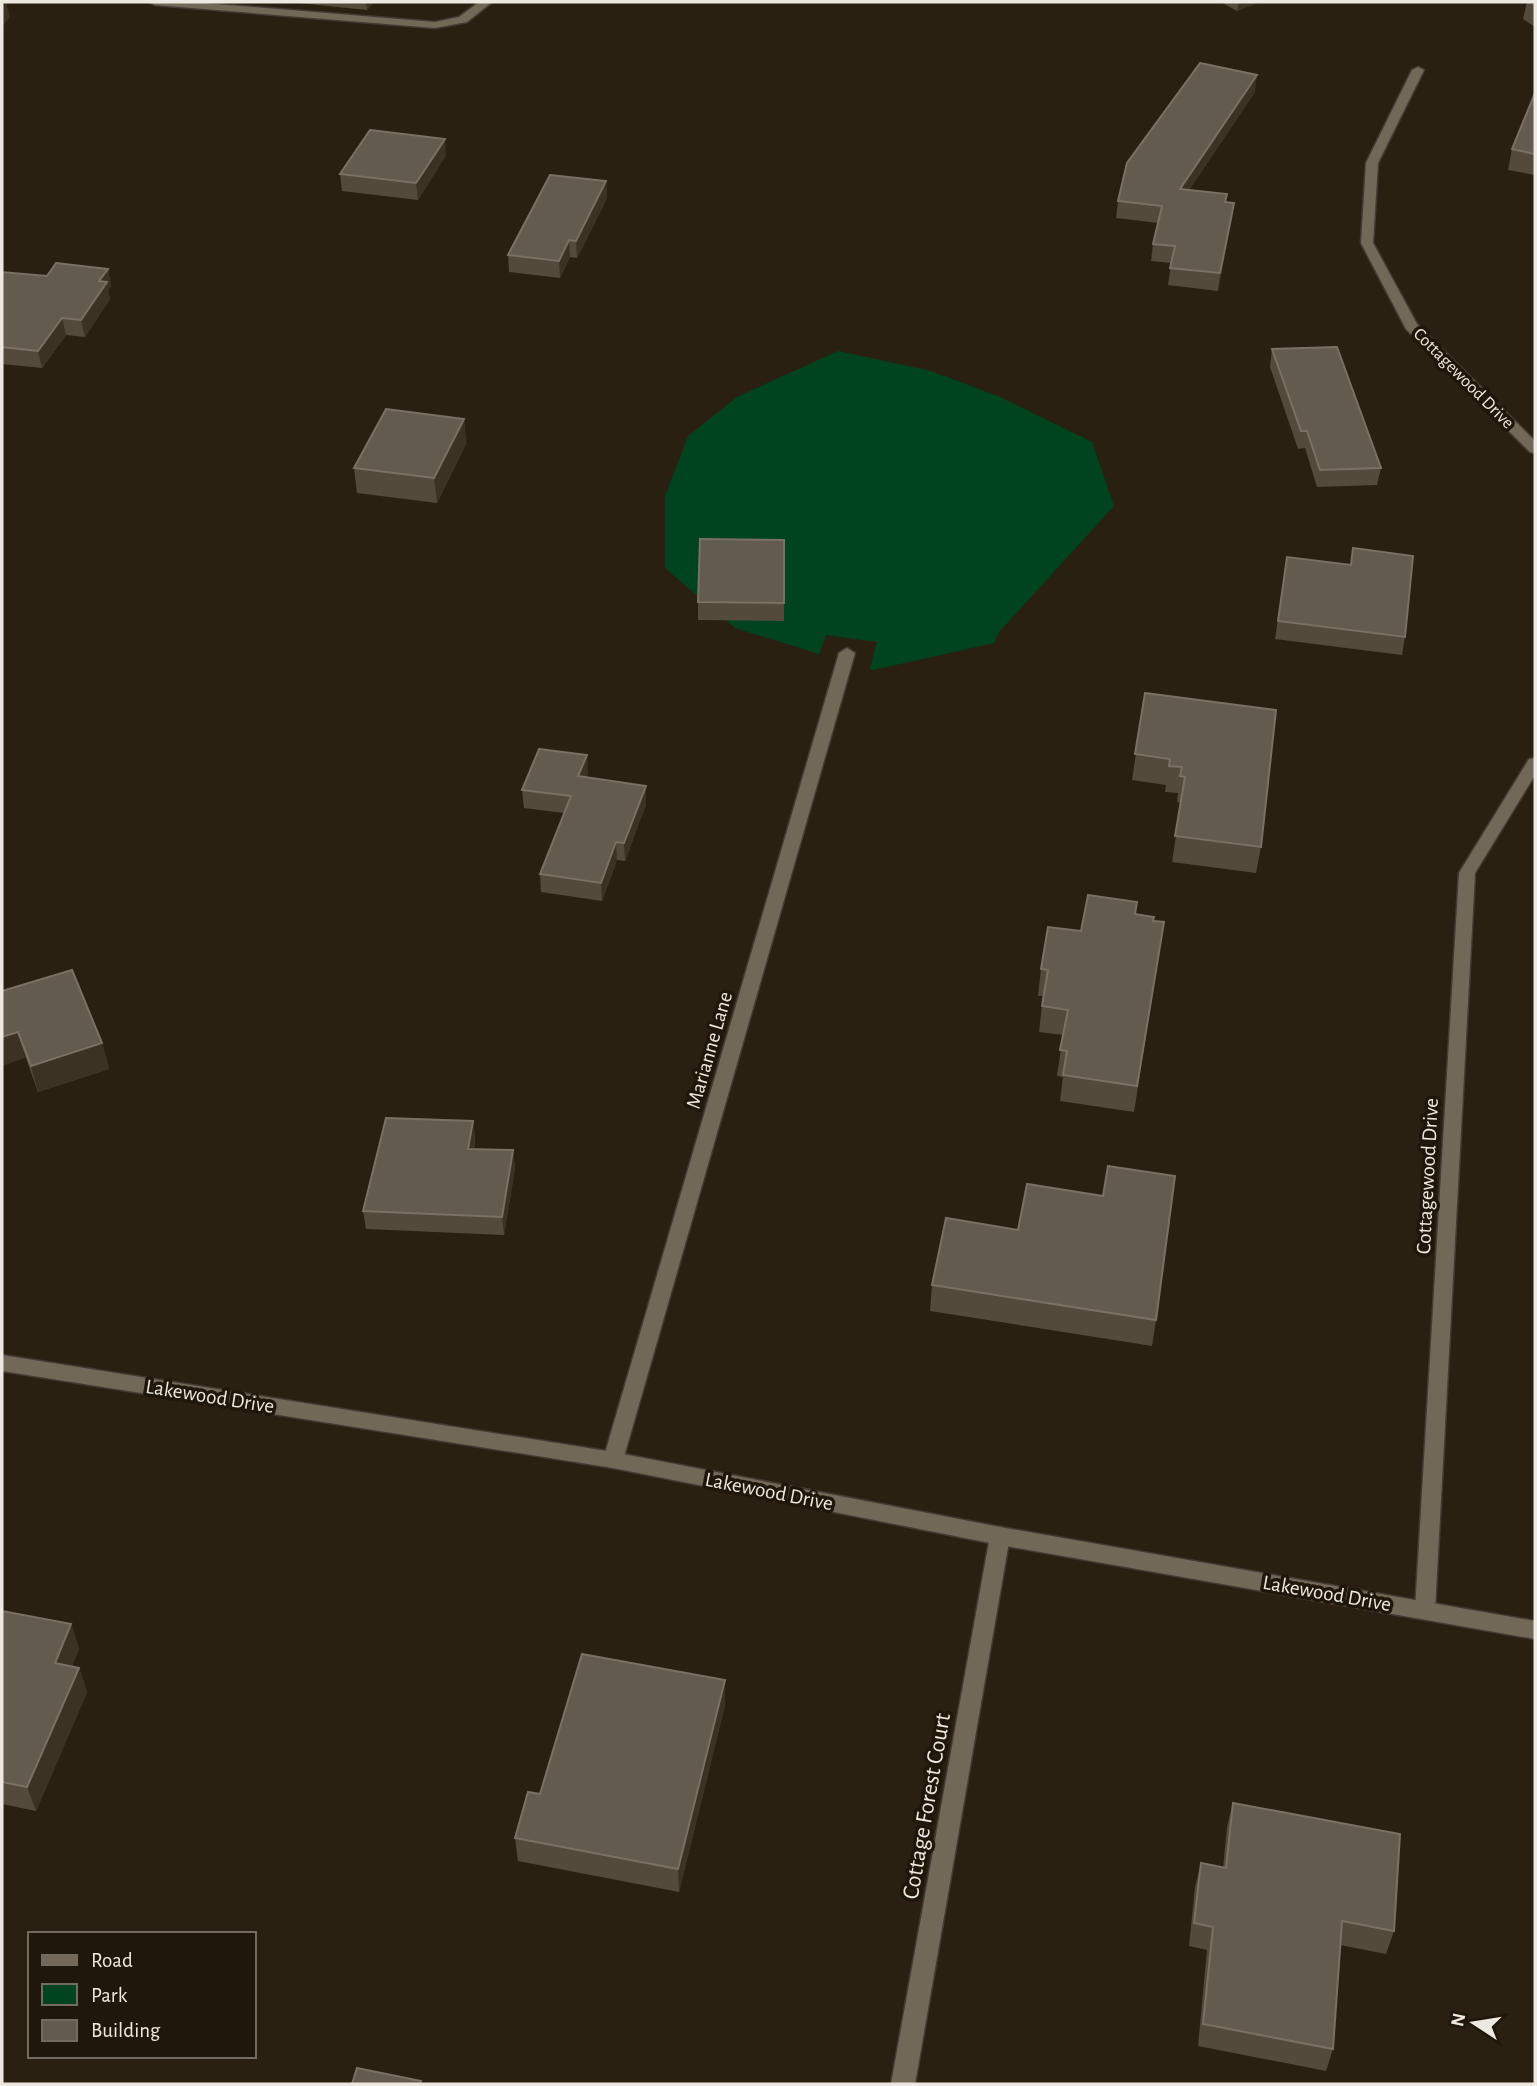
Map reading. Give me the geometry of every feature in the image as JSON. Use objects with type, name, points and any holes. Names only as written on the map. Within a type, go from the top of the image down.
[{"type":"street","points":[[155,2],[435,26],[463,20],[486,2]]},
{"type":"street","name":"Cottagewood Drive","points":[[1418,70],[1372,163],[1367,243],[1411,326],[1535,449]]},
{"type":"street","name":"Marianne Lane","points":[[613,1460],[847,653]]},
{"type":"street","name":"Cottagewood Drive","points":[[1425,1611],[1467,873],[1535,763]]},
{"type":"street","name":"Lakewood Drive","points":[[2,1363],[613,1460],[1000,1536],[1535,1630]]},
{"type":"street","name":"Cottage Forest Court","points":[[903,2084],[1000,1536]]},
{"type":"green space","points":[[838,351],[931,371],[1000,397],[1092,442],[1114,506],[999,632],[994,643],[873,670],[870,669],[877,642],[826,635],[819,654],[735,628],[665,568],[665,496],[688,436],[737,397]]},
{"type":"building","points":[[1200,63],[1257,75],[1180,189],[1227,194],[1225,202],[1234,203],[1220,273],[1170,268],[1175,246],[1153,244],[1162,206],[1118,201],[1127,163]]},
{"type":"building","points":[[1535,93],[1535,154],[1512,149]]},
{"type":"building","points":[[370,130],[445,139],[416,183],[340,174]]},
{"type":"building","points":[[550,175],[606,181],[576,241],[569,240],[559,261],[508,255]]},
{"type":"building","points":[[56,263],[108,269],[99,281],[107,282],[81,320],[62,318],[38,351],[2,347],[2,272],[47,276]]},
{"type":"building","points":[[1337,347],[1381,468],[1320,470],[1307,431],[1301,431],[1272,349]]},
{"type":"building","points":[[386,409],[464,419],[434,478],[354,468]]},
{"type":"building","points":[[700,539],[784,540],[784,603],[698,602]]},
{"type":"building","points":[[1353,548],[1413,556],[1405,637],[1278,621],[1287,557],[1351,565]]},
{"type":"building","points":[[1145,693],[1276,710],[1261,847],[1175,836],[1185,777],[1180,776],[1182,767],[1169,766],[1170,759],[1135,754]]},
{"type":"building","points":[[539,749],[587,755],[578,776],[646,786],[624,843],[616,842],[601,883],[540,874],[571,796],[522,790]]},
{"type":"building","points":[[1088,895],[1137,902],[1135,914],[1154,917],[1153,921],[1164,922],[1137,1086],[1063,1075],[1067,1051],[1060,1050],[1068,1010],[1042,1006],[1048,970],[1041,969],[1048,927],[1081,931]]},
{"type":"building","points":[[72,970],[102,1043],[31,1066],[18,1032],[2,1037],[2,991]]},
{"type":"building","points":[[386,1118],[473,1121],[468,1149],[513,1150],[502,1217],[363,1211]]},
{"type":"building","points":[[1108,1166],[1175,1176],[1156,1320],[932,1285],[946,1218],[1018,1230],[1027,1184],[1103,1196]]},
{"type":"building","points":[[2,1611],[71,1624],[55,1663],[79,1668],[27,1787],[2,1782]]},
{"type":"building","points":[[582,1654],[725,1680],[678,1869],[515,1838],[528,1792],[540,1794]]},
{"type":"building","points":[[1233,1803],[1400,1834],[1394,1931],[1342,1921],[1333,2049],[1203,2024],[1213,1927],[1194,1923],[1201,1863],[1226,1868]]},
{"type":"building","points":[[357,2068],[421,2081],[420,2084],[352,2084]]}]
